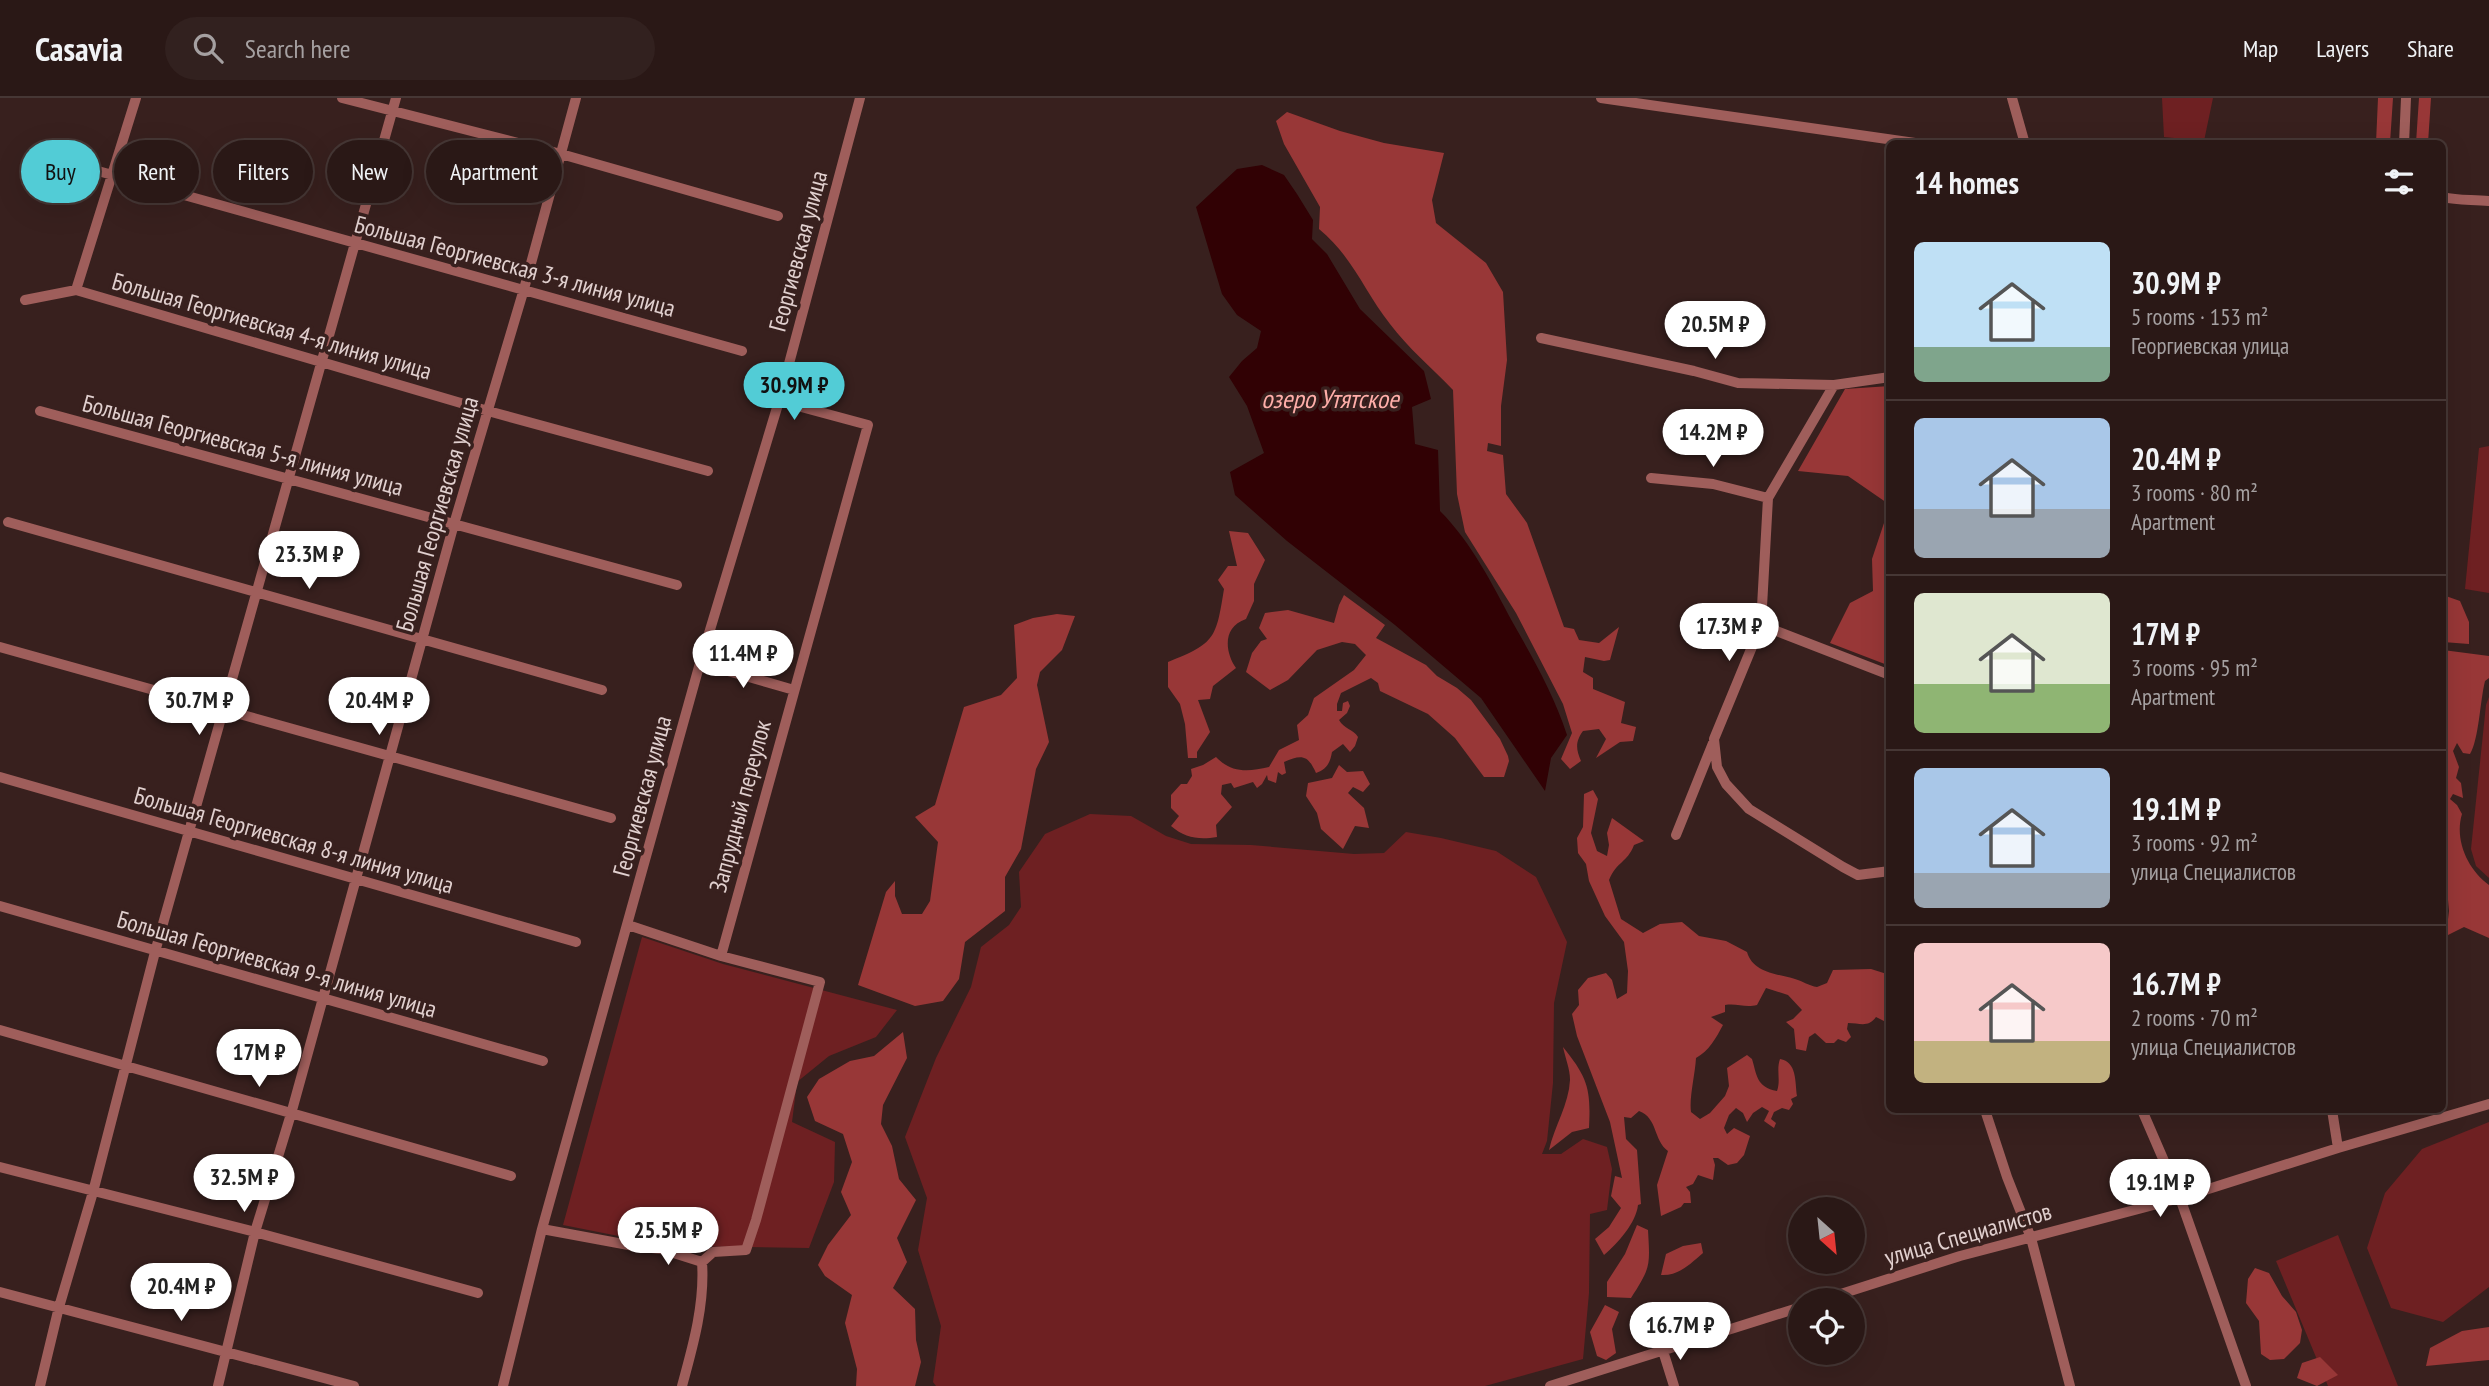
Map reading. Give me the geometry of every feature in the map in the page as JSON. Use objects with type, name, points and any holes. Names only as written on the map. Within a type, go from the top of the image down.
[{"type":"street","points":[[76,290],[136,98]]},
{"type":"street","points":[[342,98],[506,140]]},
{"type":"street","points":[[40,1386],[155,952],[396,98]]},
{"type":"street","name":"Большая Георгиевская улица","points":[[562,150],[576,98]]},
{"type":"street","name":"Георгиевская улица","points":[[503,1386],[542,1229],[701,663],[779,401],[860,98]]},
{"type":"street","points":[[1601,98],[1894,140]]},
{"type":"street","points":[[2011,98],[2024,140]]},
{"type":"street","points":[[2404,140],[2406,98]]},
{"type":"street","points":[[562,154],[778,216]]},
{"type":"street","name":"Большая Георгиевская 3-я линия улица","points":[[100,171],[742,351]]},
{"type":"street","points":[[2446,198],[2461,201],[2489,201]]},
{"type":"street","name":"Большая Георгиевская улица","points":[[218,1386],[255,1232],[291,1114],[454,524],[548,203]]},
{"type":"street","name":"Большая Георгиевская 4-я линия улица","points":[[25,300],[76,290],[320,363],[708,471]]},
{"type":"street","points":[[1541,338],[1738,383],[1834,385],[1886,378]]},
{"type":"street","points":[[1676,835],[1761,625],[1768,498],[1834,385]]},
{"type":"street","name":"Запрудный переулок","points":[[721,956],[868,425],[779,401]]},
{"type":"street","name":"Большая Георгиевская 5-я линия улица","points":[[40,411],[677,585]]},
{"type":"street","points":[[1651,478],[1713,484],[1768,498]]},
{"type":"street","points":[[8,522],[602,690]]},
{"type":"street","points":[[1761,625],[1886,673]]},
{"type":"street","points":[[0,647],[611,818]]},
{"type":"street","points":[[701,663],[794,690]]},
{"type":"street","points":[[1714,739],[1717,767],[1726,784],[1749,809],[1858,874],[1886,871]]},
{"type":"street","name":"Большая Георгиевская 8-я линия улица","points":[[0,778],[576,942]]},
{"type":"street","name":"Большая Георгиевская 9-я линия улица","points":[[0,906],[543,1061]]},
{"type":"street","points":[[628,925],[721,956],[820,982],[757,1220],[746,1250],[713,1252],[702,1262]]},
{"type":"street","points":[[0,1030],[511,1176]]},
{"type":"street","name":"улица Специалистов","points":[[1860,1288],[1960,1256],[2180,1198],[2489,1104]]},
{"type":"street","points":[[1986,1113],[2031,1238],[2070,1386]]},
{"type":"street","points":[[2143,1113],[2180,1198],[2246,1386]]},
{"type":"street","points":[[2332,1113],[2338,1148]]},
{"type":"street","points":[[0,1167],[255,1232],[478,1293]]},
{"type":"street","points":[[542,1229],[661,1249],[702,1262]]},
{"type":"street","points":[[682,1386],[704,1286],[702,1262]]},
{"type":"street","points":[[0,1292],[354,1386]]},
{"type":"street","points":[[1550,1386],[1788,1311]]},
{"type":"street","points":[[1663,1351],[1674,1386]]},
{"type":"shaded area","points":[[2162,98],[2213,98],[2204,140],[2164,137]]},
{"type":"shaded area","points":[[2378,98],[2393,98],[2390,140],[2376,140]]},
{"type":"shaded area","points":[[2419,98],[2431,98],[2428,140],[2416,140]]},
{"type":"shaded area","points":[[1287,112],[1384,143],[1444,153],[1432,200],[1436,223],[1486,263],[1503,292],[1507,360],[1501,406],[1501,446],[1488,443],[1487,451],[1503,455],[1506,494],[1527,523],[1564,627],[1574,629],[1579,640],[1599,643],[1619,627],[1610,660],[1585,657],[1583,672],[1593,678],[1593,689],[1625,702],[1621,723],[1636,727],[1633,741],[1620,742],[1596,758],[1606,739],[1599,729],[1583,731],[1577,746],[1581,761],[1570,769],[1561,759],[1572,733],[1563,704],[1516,613],[1465,532],[1457,494],[1453,390],[1397,333],[1341,251],[1319,229],[1320,207],[1284,144],[1276,121]]},
{"type":"shaded area","points":[[1886,386],[1886,502],[1848,476],[1798,471],[1845,389]]},
{"type":"shaded area","points":[[2489,446],[2489,593],[2465,589],[2479,448]]},
{"type":"shaded area","points":[[1886,517],[1886,664],[1830,643],[1850,603],[1873,591],[1872,559]]},
{"type":"shaded area","points":[[1229,531],[1248,533],[1265,560],[1254,584],[1254,601],[1246,619],[1238,623],[1229,634],[1228,648],[1236,668],[1213,686],[1210,699],[1198,700],[1210,732],[1197,752],[1197,758],[1188,758],[1180,704],[1168,687],[1168,662],[1205,643],[1215,629],[1224,589],[1218,580],[1228,566],[1237,566]]},
{"type":"shaded area","points":[[1344,595],[1385,625],[1376,638],[1426,665],[1471,700],[1500,739],[1508,756],[1504,777],[1484,777],[1455,738],[1428,714],[1380,691],[1378,683],[1371,678],[1341,693],[1337,704],[1337,711],[1342,711],[1343,703],[1348,701],[1350,706],[1339,720],[1358,737],[1350,752],[1343,744],[1332,752],[1329,762],[1316,773],[1307,760],[1300,757],[1284,762],[1286,773],[1282,775],[1278,772],[1276,783],[1268,780],[1267,775],[1257,788],[1253,782],[1234,788],[1231,783],[1222,785],[1221,794],[1232,807],[1216,825],[1217,837],[1192,837],[1176,830],[1171,826],[1179,816],[1171,808],[1171,795],[1181,784],[1187,784],[1192,776],[1191,769],[1216,757],[1234,769],[1254,770],[1269,767],[1279,750],[1299,740],[1297,725],[1308,715],[1314,698],[1354,670],[1366,655],[1355,644],[1342,642],[1317,650],[1288,680],[1270,690],[1246,672],[1252,653],[1261,641],[1267,639],[1259,628],[1265,613],[1288,610],[1334,623]]},
{"type":"shaded area","points":[[2446,596],[2460,601],[2469,622],[2469,644],[2446,642]]},
{"type":"shaded area","points":[[1057,614],[1075,616],[1062,650],[1040,672],[1037,685],[1049,742],[1036,769],[1021,849],[1005,877],[1005,911],[965,942],[959,979],[943,1001],[915,1006],[858,985],[886,892],[895,881],[895,896],[902,914],[922,914],[930,901],[938,842],[915,817],[935,805],[964,707],[1001,695],[1017,678],[1014,625]]},
{"type":"shaded area","points":[[2446,650],[2489,656],[2489,678],[2485,681],[2473,747],[2470,754],[2463,753],[2457,743],[2453,751],[2459,767],[2456,778],[2461,783],[2463,798],[2453,794],[2450,799],[2462,814],[2461,844],[2469,863],[2489,885],[2489,938],[2464,927],[2446,936],[2449,911],[2446,878]]},
{"type":"shaded area","points":[[2489,697],[2489,878],[2476,866],[2471,849]]},
{"type":"shaded area","points":[[1339,765],[1347,772],[1363,771],[1370,784],[1363,792],[1353,787],[1348,793],[1364,808],[1369,828],[1355,826],[1343,849],[1321,829],[1317,813],[1306,796],[1308,783],[1332,778]]},
{"type":"shaded area","points":[[1593,790],[1598,799],[1591,833],[1597,851],[1607,856],[1607,833],[1612,818],[1644,841],[1634,845],[1609,880],[1621,919],[1643,933],[1660,924],[1682,922],[1699,936],[1726,941],[1747,952],[1755,964],[1767,972],[1811,986],[1827,983],[1833,970],[1871,969],[1886,974],[1886,1022],[1876,1017],[1867,1024],[1848,1023],[1847,1029],[1851,1037],[1846,1042],[1838,1039],[1834,1043],[1826,1043],[1815,1033],[1809,1037],[1806,1051],[1796,1049],[1794,1029],[1786,1022],[1802,1010],[1788,995],[1766,988],[1757,1005],[1725,1005],[1725,1012],[1711,1017],[1723,1025],[1708,1048],[1696,1058],[1691,1112],[1700,1119],[1710,1113],[1725,1096],[1729,1086],[1727,1068],[1747,1055],[1752,1059],[1761,1083],[1777,1091],[1780,1059],[1790,1064],[1797,1096],[1791,1099],[1793,1104],[1789,1110],[1782,1108],[1774,1112],[1771,1119],[1776,1123],[1774,1128],[1764,1121],[1769,1111],[1762,1107],[1753,1113],[1747,1122],[1743,1113],[1736,1108],[1729,1115],[1724,1128],[1727,1134],[1734,1128],[1750,1136],[1744,1155],[1737,1163],[1728,1165],[1718,1158],[1713,1158],[1713,1180],[1698,1175],[1693,1184],[1686,1187],[1690,1192],[1691,1203],[1684,1203],[1661,1216],[1657,1185],[1668,1151],[1645,1114],[1639,1111],[1631,1118],[1624,1117],[1626,1139],[1637,1150],[1641,1204],[1638,1205],[1634,1219],[1625,1232],[1604,1255],[1595,1239],[1609,1227],[1621,1208],[1611,1196],[1615,1176],[1622,1178],[1610,1122],[1577,1036],[1572,1014],[1579,1005],[1578,990],[1588,978],[1606,973],[1612,980],[1617,999],[1627,993],[1628,971],[1624,942],[1605,916],[1589,881],[1586,864],[1578,853],[1577,838],[1583,827],[1584,794]]},
{"type":"shaded area","points":[[1090,814],[1131,816],[1166,836],[1191,844],[1251,845],[1354,854],[1384,853],[1406,832],[1496,851],[1536,877],[1567,942],[1554,1003],[1553,1083],[1547,1141],[1542,1154],[1561,1154],[1583,1139],[1607,1147],[1612,1169],[1607,1210],[1590,1214],[1589,1293],[1583,1359],[1485,1386],[936,1386],[933,1382],[941,1326],[918,1250],[927,1198],[905,1137],[936,1058],[971,987],[981,947],[1009,925],[1021,907],[1019,872],[1045,834]]},
{"type":"shaded area","points":[[642,937],[723,964],[897,1010],[876,1037],[829,1056],[797,1082],[792,1122],[835,1142],[834,1182],[809,1248],[669,1246],[563,1225]]},
{"type":"shaded area","points":[[903,1032],[907,1058],[883,1105],[881,1124],[892,1146],[899,1179],[916,1200],[897,1238],[907,1262],[893,1288],[915,1309],[916,1340],[921,1362],[915,1386],[856,1386],[857,1369],[845,1323],[852,1295],[825,1276],[818,1265],[828,1245],[851,1215],[841,1192],[852,1162],[843,1134],[815,1121],[807,1097],[819,1079],[850,1061],[874,1056]]},
{"type":"shaded area","points":[[1563,1047],[1578,1067],[1586,1085],[1589,1128],[1572,1132],[1549,1150],[1569,1089],[1569,1072]]},
{"type":"shaded area","points":[[2489,1122],[2489,1287],[2443,1322],[2391,1308],[2367,1248],[2385,1193],[2422,1149]]},
{"type":"shaded area","points":[[1637,1225],[1648,1230],[1649,1259],[1646,1272],[1631,1298],[1607,1297],[1607,1282],[1625,1254]]},
{"type":"shaded area","points":[[2338,1235],[2398,1386],[2328,1386],[2276,1261]]},
{"type":"shaded area","points":[[1701,1243],[1703,1253],[1689,1265],[1673,1274],[1661,1275],[1666,1254],[1683,1246]]},
{"type":"shaded area","points":[[2255,1268],[2269,1273],[2282,1296],[2296,1312],[2302,1330],[2300,1343],[2284,1359],[2270,1360],[2261,1354],[2259,1321],[2246,1303],[2248,1279]]},
{"type":"shaded area","points":[[1605,1305],[1619,1312],[1612,1329],[1616,1353],[1606,1360],[1597,1356],[1590,1332]]},
{"type":"shaded area","points":[[2489,1327],[2489,1360],[2426,1366],[2430,1348],[2462,1331]]},
{"type":"shaded area","points":[[2320,1357],[2338,1375],[2317,1386],[2297,1378],[2302,1363]]},
{"type":"water","name":"озеро Утятское","points":[[1262,165],[1284,175],[1297,194],[1313,220],[1312,239],[1327,254],[1360,309],[1424,371],[1431,399],[1412,407],[1415,444],[1438,450],[1440,511],[1472,550],[1489,579],[1543,678],[1567,735],[1551,758],[1545,791],[1481,698],[1395,625],[1287,541],[1235,495],[1230,472],[1264,453],[1247,406],[1229,377],[1257,348],[1261,331],[1237,315],[1222,294],[1196,207],[1237,169]]}]
